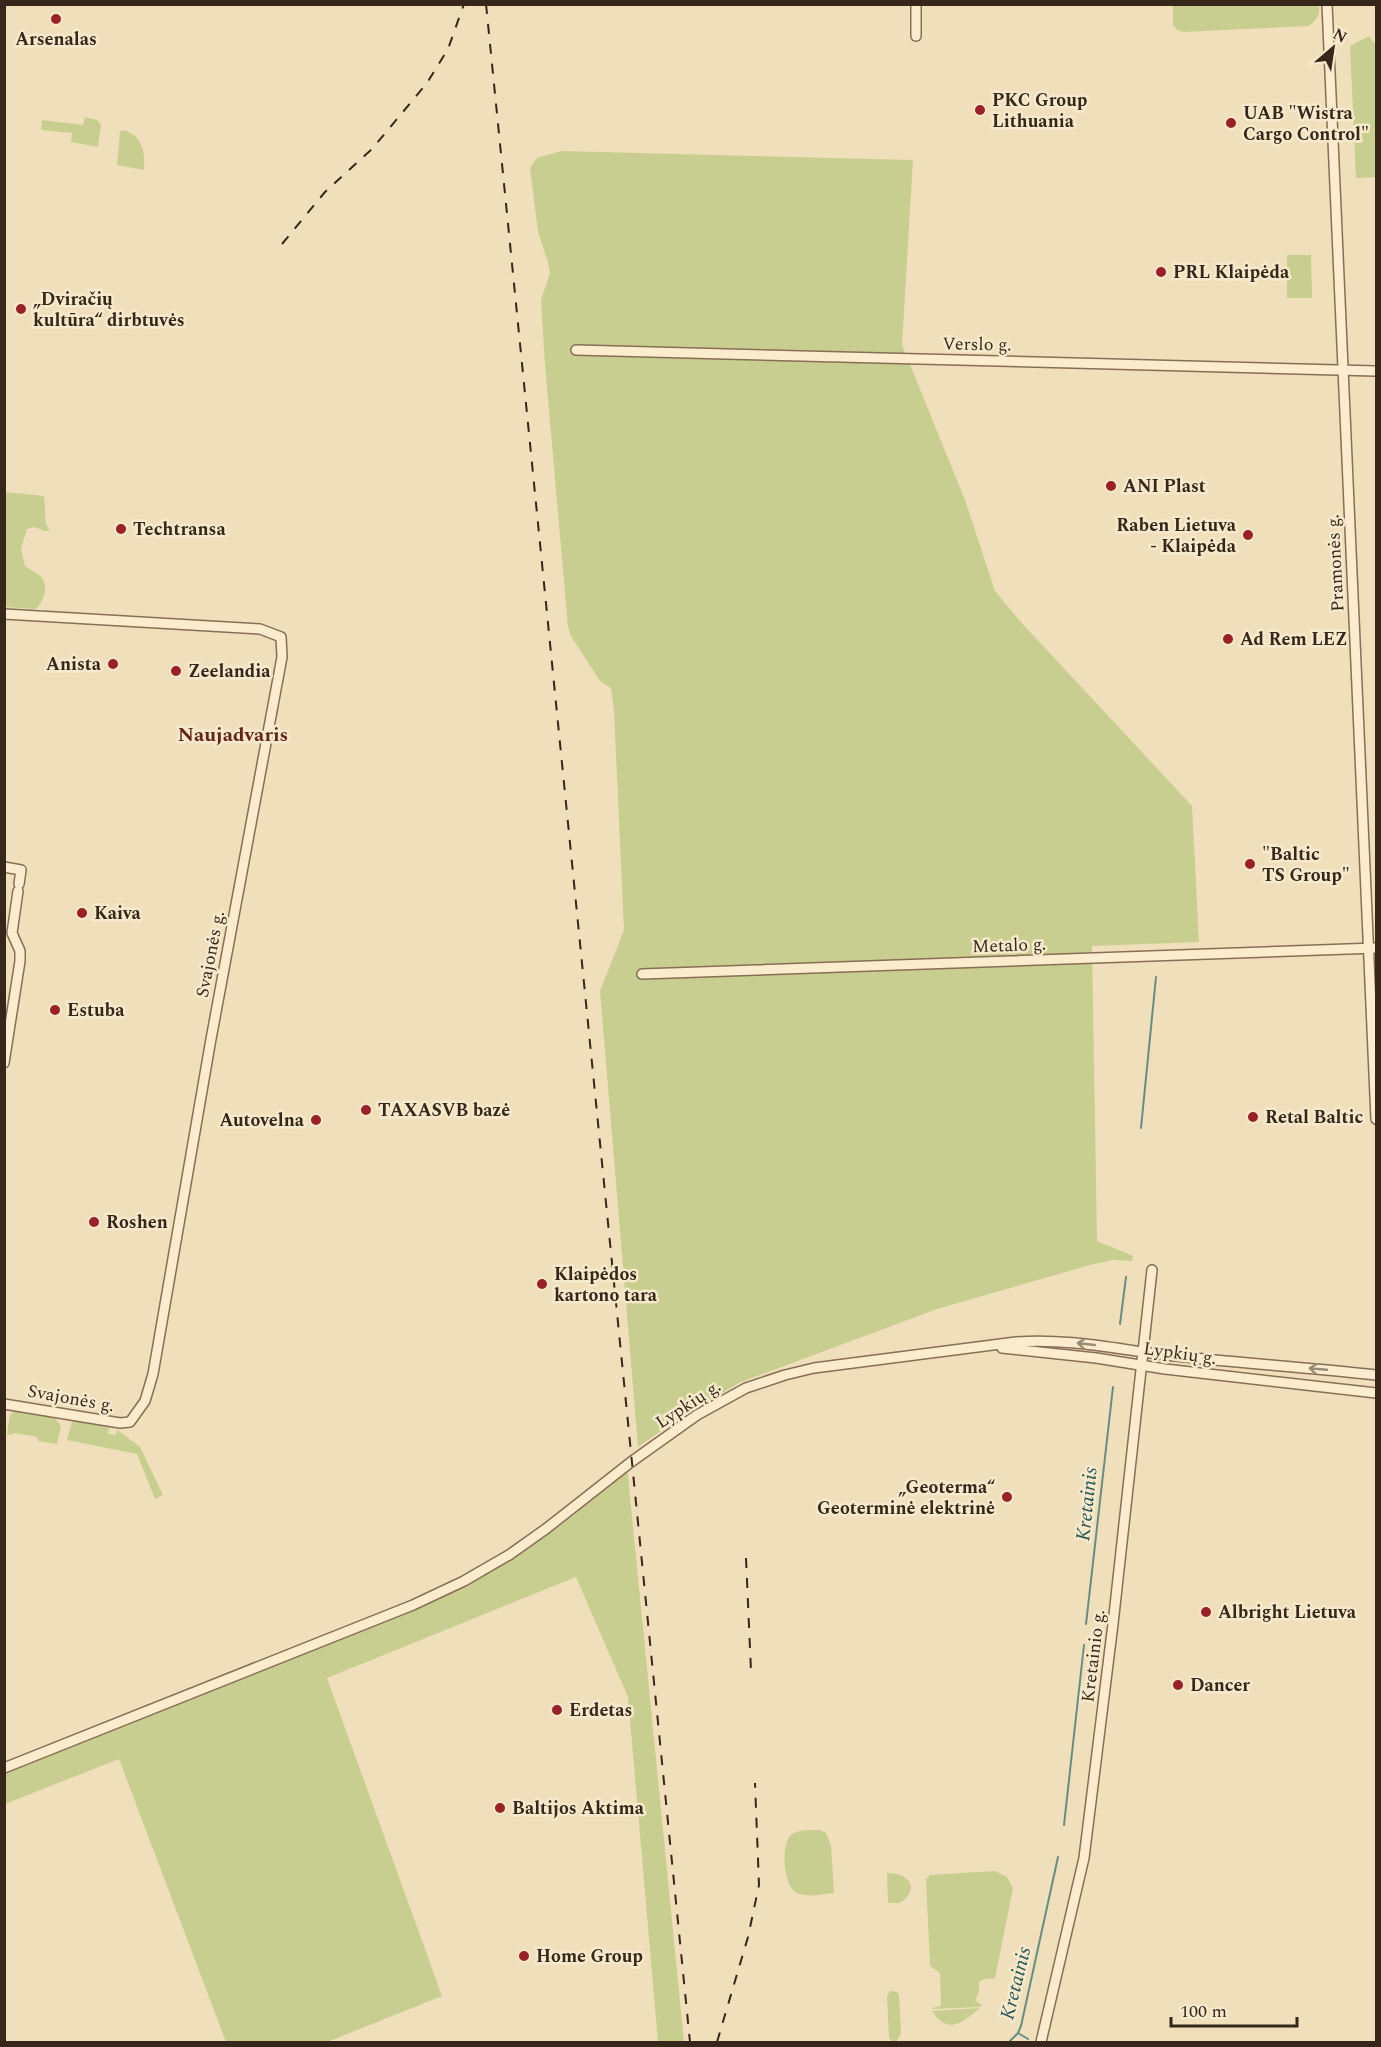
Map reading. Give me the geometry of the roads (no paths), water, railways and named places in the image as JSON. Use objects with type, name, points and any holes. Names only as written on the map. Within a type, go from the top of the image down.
[{"type":"street","points":[[916,4],[916,36]]},
{"type":"street","name":"Pramonės g.","points":[[1327,4],[1373,949],[1377,1119]]},
{"type":"street","name":"Verslo g.","points":[[576,350],[1377,371]]},
{"type":"street","name":"Svajonės g.","points":[[4,614],[260,629],[281,637],[282,657],[209,1049],[153,1374],[145,1401],[130,1422],[120,1423],[4,1404]]},
{"type":"street","points":[[4,867],[21,870],[12,933],[20,951],[20,962],[4,1063]]},
{"type":"street","name":"Metalo g.","points":[[642,974],[1373,949]]},
{"type":"street","name":"Kretainio g.","points":[[1041,2043],[1084,1858],[1113,1624],[1152,1270]]},
{"type":"street","name":"Lypkių g.","points":[[4,1768],[432,1598],[528,1542],[631,1462],[713,1405],[770,1379],[831,1365],[1016,1342],[1046,1341],[1377,1375]]},
{"type":"street","name":"Lypkių g.","points":[[978,1347],[1016,1348],[1377,1393]]},
{"type":"waterway","name":"Kretainis","points":[[1141,1128],[1156,977]]},
{"type":"waterway","name":"Kretainis","points":[[1120,1324],[1126,1277]]},
{"type":"waterway","name":"Kretainis","points":[[1086,1624],[1113,1387]]},
{"type":"waterway","name":"Kretainis","points":[[1064,1825],[1084,1645]]},
{"type":"waterway","name":"Kretainis","points":[[1009,2042],[1021,2026],[1058,1857]]},
{"type":"waterway","points":[[1018,2033],[1028,2039]]},
{"type":"railway","points":[[282,244],[325,192],[372,149],[427,83],[448,49],[464,4]]},
{"type":"railway","points":[[486,4],[690,2042]]},
{"type":"railway","points":[[746,1558],[751,1671]]},
{"type":"railway","points":[[717,2042],[748,1937],[759,1885],[755,1783]]},
{"type":"place","name":"Arsenalas","points":[[56,19]]},
{"type":"place","name":"PKC Group Lithuania","points":[[980,110]]},
{"type":"place","name":"UAB \"Wistra Cargo Control\"","points":[[1231,123]]},
{"type":"place","name":"PRL Klaipėda","points":[[1161,272]]},
{"type":"place","name":"„Dviračių kultūra“ dirbtuvės","points":[[21,309]]},
{"type":"place","name":"ANI Plast","points":[[1111,486]]},
{"type":"place","name":"Techtransa","points":[[121,529]]},
{"type":"place","name":"Raben Lietuva - Klaipėda","points":[[1248,535]]},
{"type":"place","name":"Ad Rem LEZ","points":[[1228,639]]},
{"type":"place","name":"Anista","points":[[113,664]]},
{"type":"place","name":"Zeelandia","points":[[176,671]]},
{"type":"place","name":"\"Baltic TS Group\"","points":[[1250,864]]},
{"type":"place","name":"Kaiva","points":[[82,913]]},
{"type":"place","name":"Estuba","points":[[55,1010]]},
{"type":"place","name":"TAXASVB bazė","points":[[366,1110]]},
{"type":"place","name":"Retal Baltic","points":[[1253,1117]]},
{"type":"place","name":"Autovelna","points":[[316,1120]]},
{"type":"place","name":"Roshen","points":[[94,1222]]},
{"type":"place","name":"Klaipėdos kartono tara","points":[[542,1284]]},
{"type":"place","name":"„Geoterma“ Geoterminė elektrinė","points":[[1007,1497]]},
{"type":"place","name":"Albright Lietuva","points":[[1206,1612]]},
{"type":"place","name":"Dancer","points":[[1178,1685]]},
{"type":"place","name":"Erdetas","points":[[557,1710]]},
{"type":"place","name":"Baltijos Aktima","points":[[500,1808]]},
{"type":"place","name":"Home Group","points":[[524,1956]]},
{"type":"district","name":"Naujadvaris","points":[[233,734]]}]
